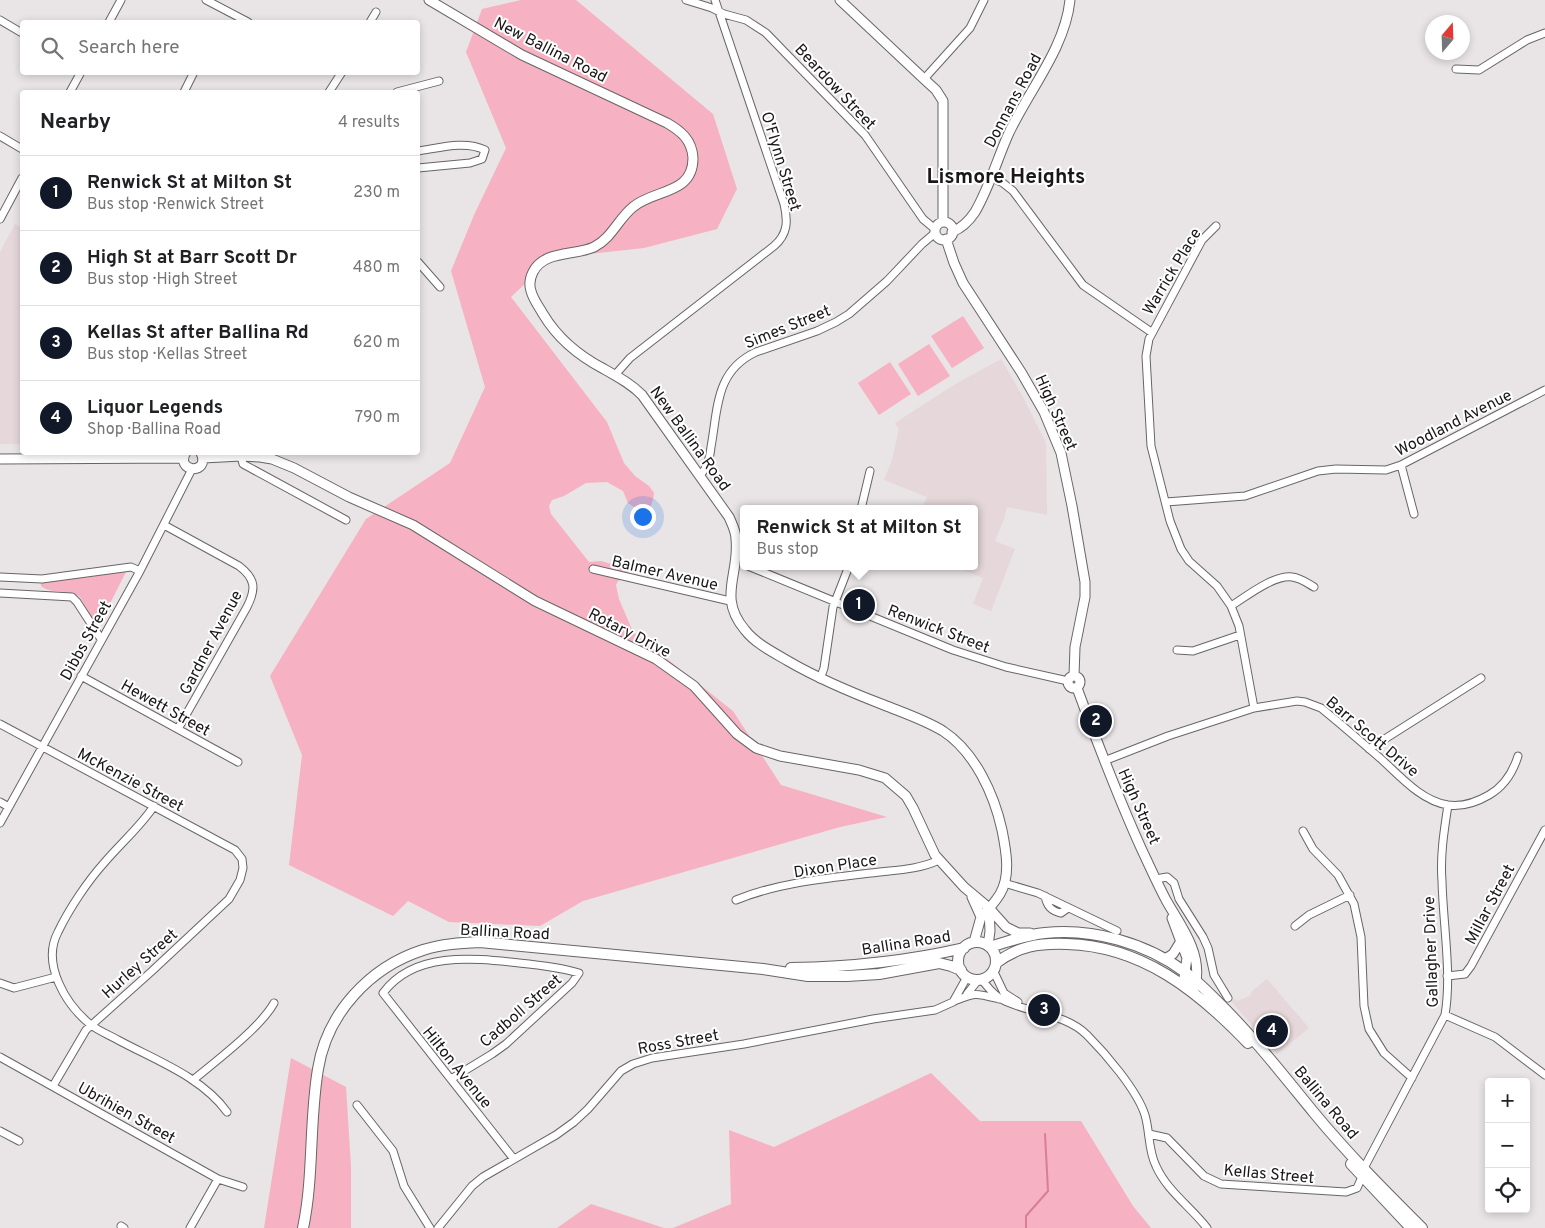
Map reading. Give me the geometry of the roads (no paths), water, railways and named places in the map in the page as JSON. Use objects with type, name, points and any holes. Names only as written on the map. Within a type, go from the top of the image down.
[{"type":"main road","name":"Ballina Road","points":[[989,946],[1043,933],[1079,933],[1103,936],[1125,942],[1165,959],[1185,972],[1243,1027],[1407,1223],[1422,1228]]},
{"type":"main road","name":"Ballina Road","points":[[303,1228],[308,1193],[316,1077],[325,1042],[335,1022],[358,990],[375,974],[400,959],[438,946],[480,942],[762,969],[808,976],[879,974],[937,964],[948,965],[964,974]]},
{"type":"main road","points":[[974,942],[989,946],[995,954],[994,967],[989,975],[980,979],[964,974],[958,958],[964,948],[974,942]]},
{"type":"main road","name":"Ballina Road","points":[[994,967],[1009,953],[1023,947],[1081,944],[1120,952],[1172,976],[1198,995],[1252,1046],[1296,1101],[1363,1172]]},
{"type":"main road","name":"Ballina Road","points":[[762,969],[858,964],[936,954],[964,948]]},
{"type":"street","points":[[110,20],[121,0]]},
{"type":"street","points":[[206,0],[244,20]]},
{"type":"street","name":"New Ballina Road","points":[[429,0],[522,55],[667,123],[678,130],[690,144],[693,160],[691,171],[676,188],[643,200],[634,206],[626,213],[608,237],[595,247],[547,259],[535,269],[532,275],[530,290],[546,318],[557,333],[574,350],[629,383],[642,395],[729,518],[736,538],[740,563],[730,601]]},
{"type":"street","name":"Beardow Street","points":[[686,0],[753,24],[766,32],[864,135],[923,219],[935,231]]},
{"type":"street","name":"O'Flynn Street","points":[[615,375],[630,358],[779,242],[785,232],[787,222],[784,204],[715,0]]},
{"type":"street","points":[[840,0],[940,95],[944,107],[943,222]]},
{"type":"street","points":[[924,78],[970,28],[984,0]]},
{"type":"street","name":"Donnans Road","points":[[949,235],[962,227],[978,205],[1013,124],[1052,57],[1068,15],[1070,0]]},
{"type":"street","points":[[371,20],[376,12]]},
{"type":"street","points":[[0,20],[20,32]]},
{"type":"street","points":[[1456,69],[1479,70],[1527,40],[1545,34]]},
{"type":"street","points":[[71,90],[79,75]]},
{"type":"street","points":[[185,90],[192,75]]},
{"type":"street","points":[[329,90],[340,75]]},
{"type":"street","points":[[405,90],[439,81]]},
{"type":"street","points":[[0,136],[20,147]]},
{"type":"street","points":[[420,151],[465,145],[476,146],[485,150],[482,160],[420,168]]},
{"type":"street","points":[[990,177],[1004,183],[1013,191],[1082,285],[1152,332]]},
{"type":"street","points":[[0,219],[20,182]]},
{"type":"street","points":[[943,222],[950,224],[949,235],[939,238],[935,231],[937,225],[943,222]]},
{"type":"street","name":"Warrick Place","points":[[1216,226],[1202,240],[1152,332],[1146,356],[1150,431],[1153,456],[1176,538],[1181,549],[1190,561],[1217,586],[1231,606],[1240,635],[1254,708]]},
{"type":"street","name":"Simes Street","points":[[700,475],[706,466],[710,453],[721,388],[735,366],[756,352],[822,328],[849,314],[899,270],[935,231]]},
{"type":"street","name":"High Street","points":[[949,235],[954,263],[963,283],[1029,385],[1044,412],[1061,453],[1074,514],[1085,582],[1085,597],[1071,678],[1078,677],[1080,680],[1077,688],[1104,761],[1166,900]]},
{"type":"street","points":[[420,264],[440,287]]},
{"type":"street","name":"Woodland Avenue","points":[[1166,502],[1245,496],[1318,470],[1386,470],[1401,465],[1545,390]]},
{"type":"street","points":[[0,459],[185,455],[186,465],[192,469],[201,465],[202,455]]},
{"type":"street","name":"Rotary Drive","points":[[202,455],[261,455],[282,463],[349,497],[413,525],[535,601],[656,659],[694,686],[736,734],[756,748],[780,756],[859,770],[885,778],[906,796],[931,849],[964,887],[989,908],[1006,927],[1014,932],[1043,933]]},
{"type":"street","points":[[241,456],[242,464],[292,489],[346,520]]},
{"type":"street","points":[[1401,465],[1414,514]]},
{"type":"street","name":"Dibbs Street","points":[[0,823],[140,571],[192,469]]},
{"type":"street","points":[[862,505],[870,472]]},
{"type":"street","name":"Gardner Avenue","points":[[164,525],[239,566],[247,572],[253,583],[253,591],[247,607],[178,729]]},
{"type":"street","points":[[0,577],[42,579],[131,567],[140,571]]},
{"type":"street","name":"Balmer Avenue","points":[[593,569],[730,601]]},
{"type":"street","name":"Renwick Street","points":[[757,570],[835,603],[978,658],[1071,678]]},
{"type":"street","points":[[820,679],[824,668],[835,603],[847,570]]},
{"type":"street","points":[[1231,606],[1264,585],[1282,578],[1292,577],[1314,587]]},
{"type":"street","points":[[0,593],[72,597],[102,639]]},
{"type":"street","points":[[730,601],[740,623],[752,638],[820,679],[930,724],[943,731],[964,750],[981,776],[995,805],[1005,852],[1004,883],[1000,894],[981,917],[974,942]]},
{"type":"street","points":[[1176,650],[1193,652],[1240,635]]},
{"type":"street","name":"Hewett Street","points":[[81,676],[238,762]]},
{"type":"street","points":[[1369,749],[1481,678]]},
{"type":"street","name":"Barr Scott Drive","points":[[1104,761],[1168,736],[1254,708],[1289,702],[1305,702],[1314,705],[1328,714],[1415,789],[1435,801],[1448,805]]},
{"type":"street","name":"McKenzie Street","points":[[0,724],[235,850],[241,856],[243,863]]},
{"type":"street","points":[[1448,805],[1470,803],[1494,792],[1511,773],[1518,756]]},
{"type":"street","points":[[0,802],[9,807]]},
{"type":"street","name":"Gallagher Drive","points":[[1363,1172],[1445,1015],[1447,976],[1441,862],[1448,805]]},
{"type":"street","points":[[154,806],[145,819],[97,871],[62,924],[54,940],[52,961],[56,977],[75,1007],[91,1025],[193,1080],[213,1095],[227,1112]]},
{"type":"street","name":"Millar Street","points":[[1447,976],[1465,974],[1471,966],[1545,830]]},
{"type":"street","points":[[1303,831],[1313,849],[1338,876],[1350,895],[1360,926],[1364,1006],[1369,1029],[1384,1053],[1412,1078]]},
{"type":"street","name":"Dixon Place","points":[[736,900],[758,891],[844,876],[925,866],[939,860]]},
{"type":"street","name":"Hurley Street","points":[[53,1086],[79,1040],[91,1025],[152,971],[229,898],[240,880],[243,863]]},
{"type":"street","points":[[1156,879],[1167,877],[1174,883],[1180,899],[1203,937],[1208,948],[1214,975],[1228,998]]},
{"type":"street","points":[[1004,883],[1045,896],[1118,931]]},
{"type":"street","name":"Rotary Drive","points":[[964,887],[978,907],[981,917]]},
{"type":"street","points":[[1295,926],[1309,915],[1350,895]]},
{"type":"street","points":[[1166,900],[1187,958],[1184,978],[1198,995]]},
{"type":"street","points":[[1166,900],[1181,925],[1194,956],[1196,981]]},
{"type":"street","points":[[989,908],[989,946]]},
{"type":"street","points":[[1165,959],[1173,954],[1181,940]]},
{"type":"street","name":"Hilton Avenue","points":[[514,1158],[383,993],[391,982],[404,974],[426,965],[447,960],[490,960],[563,968],[579,973]]},
{"type":"street","points":[[994,967],[1004,993],[1037,1011]]},
{"type":"street","name":"Cadboll Street","points":[[450,1079],[506,1044],[572,983],[579,973]]},
{"type":"street","points":[[953,1002],[964,974]]},
{"type":"street","points":[[0,984],[14,988],[56,977]]},
{"type":"street","points":[[953,1002],[967,994],[980,979],[1002,1000]]},
{"type":"street","points":[[967,994],[978,994],[1002,1000],[1064,1020],[1086,1034],[1116,1068],[1136,1095],[1145,1113],[1150,1134],[1150,1151],[1156,1167],[1166,1183],[1207,1228]]},
{"type":"street","name":"Ross Street","points":[[438,1228],[472,1186],[483,1177],[556,1135],[574,1122],[621,1071],[638,1062],[873,1019],[935,1010],[953,1002]]},
{"type":"street","points":[[193,1080],[246,1034],[268,1013],[274,1004]]},
{"type":"street","points":[[1445,1015],[1495,1037],[1545,1075]]},
{"type":"street","name":"Ubrihien Street","points":[[0,1057],[218,1179],[243,1187]]},
{"type":"street","points":[[357,1105],[393,1152],[404,1186],[430,1228]]},
{"type":"street","points":[[0,1131],[19,1141]]},
{"type":"street","name":"Kellas Street","points":[[1150,1134],[1167,1138],[1204,1176],[1221,1184],[1335,1192],[1357,1188],[1363,1172]]},
{"type":"street","points":[[190,1228],[218,1179]]},
{"type":"waterway","points":[[1026,1228],[1026,1216],[1048,1191],[1045,1134]]},
{"type":"place","name":"Renwick St at Milton St","points":[[859,605]]},
{"type":"place","name":"High St at Barr Scott Dr","points":[[1096,721]]},
{"type":"place","name":"Kellas St after Ballina Rd","points":[[1044,1010]]},
{"type":"place","name":"Liquor Legends","points":[[1272,1031]]},
{"type":"district","name":"Lismore Heights","points":[[1006,176]]}]
